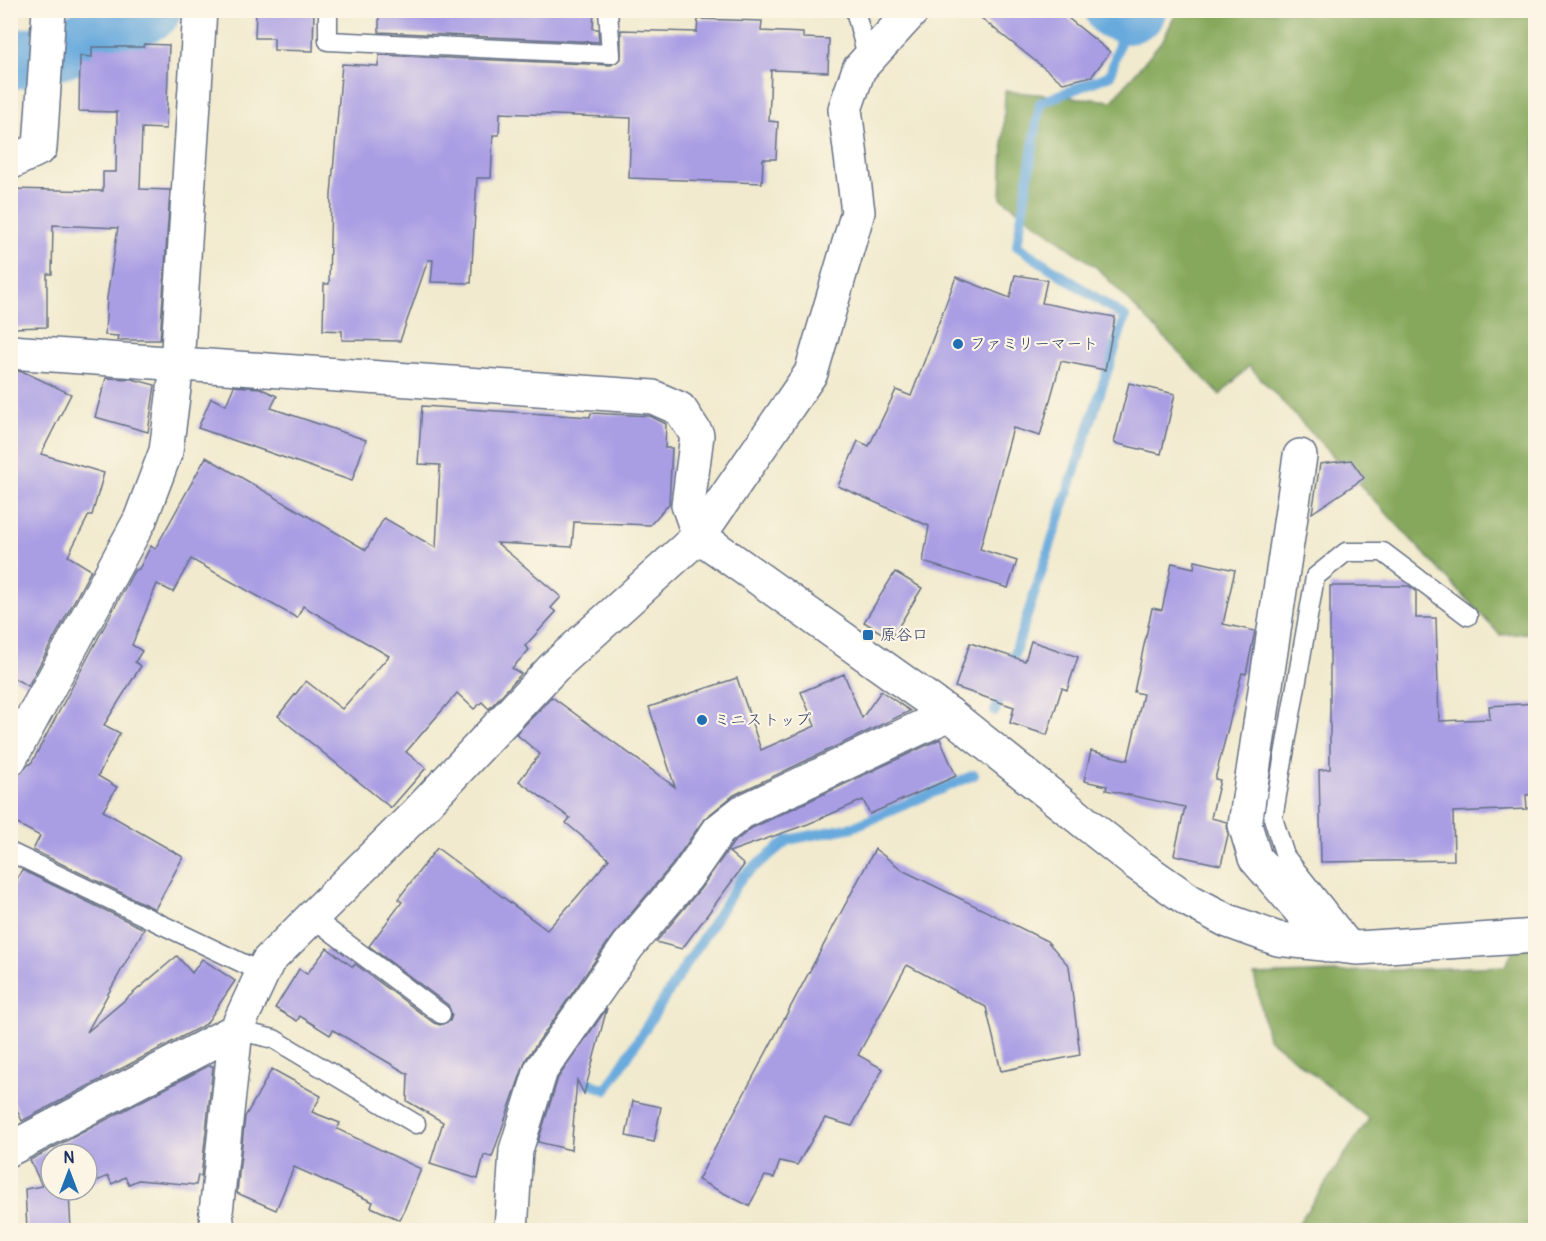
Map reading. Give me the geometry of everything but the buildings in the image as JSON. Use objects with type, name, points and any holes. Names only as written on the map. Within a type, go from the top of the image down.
[{"type":"street","points":[[10,163],[40,148],[49,10]]},
{"type":"street","points":[[10,759],[140,520],[166,451],[177,365],[200,10]]},
{"type":"street","points":[[218,1230],[216,1212],[236,1030],[268,961],[417,814],[554,668],[699,536],[811,374],[858,212],[845,109],[859,69],[913,10]]},
{"type":"street","points":[[10,352],[653,397],[680,409],[697,435],[688,505],[699,536],[949,714],[1137,864],[1190,901],[1228,921],[1278,939],[1344,947],[1536,936]]},
{"type":"street","points":[[1300,456],[1245,825],[1255,858],[1344,947]]},
{"type":"street","points":[[511,1230],[516,1150],[541,1070],[596,989],[687,876],[719,830],[742,812],[949,714]]},
{"type":"street","points":[[10,1149],[236,1030]]},
{"type":"lane","points":[[328,10],[328,41],[610,54],[608,10]]},
{"type":"lane","points":[[855,10],[868,60]]},
{"type":"lane","points":[[1344,947],[1285,856],[1273,818],[1315,577],[1346,552],[1383,552],[1468,616]]},
{"type":"lane","points":[[10,852],[263,973]]},
{"type":"lane","points":[[313,918],[441,1014]]},
{"type":"lane","points":[[236,1030],[274,1039],[416,1124]]},
{"type":"green space","points":[[1177,11],[1535,11],[1535,633],[1500,635],[1249,366],[1220,395],[1097,268],[1001,198],[1005,91],[1112,101],[1164,38]]},
{"type":"green space","points":[[1535,905],[1535,1230],[1294,1230],[1369,1119],[1268,1038],[1254,975],[1505,966]]},
{"type":"waterway","points":[[10,59],[27,58],[64,48],[151,10]]},
{"type":"waterway","points":[[1115,10],[1128,14],[1136,10]]},
{"type":"waterway","points":[[1009,671],[1125,317],[1017,246],[1040,103],[1110,75],[1128,14]]},
{"type":"waterway","points":[[995,711],[1003,689]]},
{"type":"waterway","points":[[574,1076],[606,1090],[742,877],[788,840],[853,827],[974,775]]},
{"type":"place","name":"ファミリーマート","points":[[958,344]]},
{"type":"place","name":"原谷口","points":[[868,635]]},
{"type":"place","name":"ミニストップ","points":[[702,720]]}]
